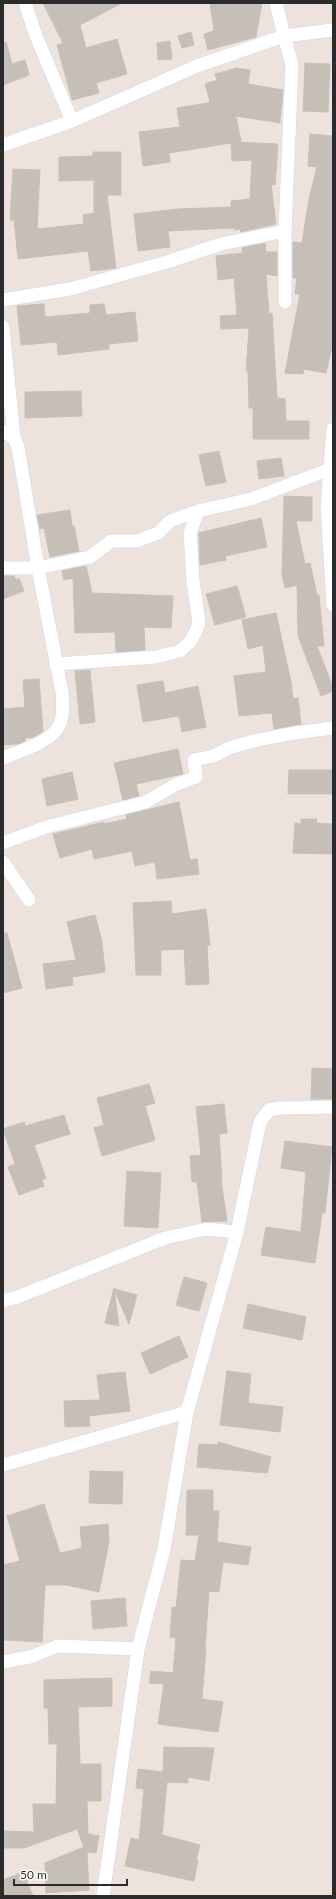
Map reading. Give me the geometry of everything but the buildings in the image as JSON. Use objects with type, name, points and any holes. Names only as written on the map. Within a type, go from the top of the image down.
[{"type":"street","points":[[25,3],[36,36],[72,121]]},
{"type":"street","points":[[276,3],[292,64],[285,231],[284,302]]},
{"type":"street","points":[[3,145],[72,121],[197,66],[284,36],[333,30]]},
{"type":"street","points":[[3,300],[70,289],[167,262],[221,244],[285,231]]},
{"type":"street","points":[[3,327],[14,438],[18,447],[38,568],[62,692],[63,710],[60,725],[50,737],[3,758]]},
{"type":"street","points":[[333,429],[327,507],[333,605]]},
{"type":"street","points":[[3,431],[14,438]]},
{"type":"street","points":[[3,568],[38,568],[90,557],[111,541],[137,541],[158,533],[170,522],[198,511],[251,499],[330,470]]},
{"type":"street","points":[[56,664],[156,657],[180,651],[190,642],[199,623],[193,581],[190,533],[198,511]]},
{"type":"street","points":[[3,843],[46,827],[146,802],[175,785],[196,777],[194,760],[214,756],[229,748],[254,741],[294,732],[333,728]]},
{"type":"street","points":[[3,862],[29,900]]},
{"type":"street","points":[[103,1896],[138,1649],[164,1548],[187,1412],[237,1232],[260,1122],[269,1110],[280,1108],[333,1107]]},
{"type":"street","points":[[3,1301],[20,1296],[165,1238],[206,1229],[237,1232]]},
{"type":"street","points":[[3,1465],[187,1412]]},
{"type":"street","points":[[3,1662],[30,1658],[58,1646],[138,1649]]}]
